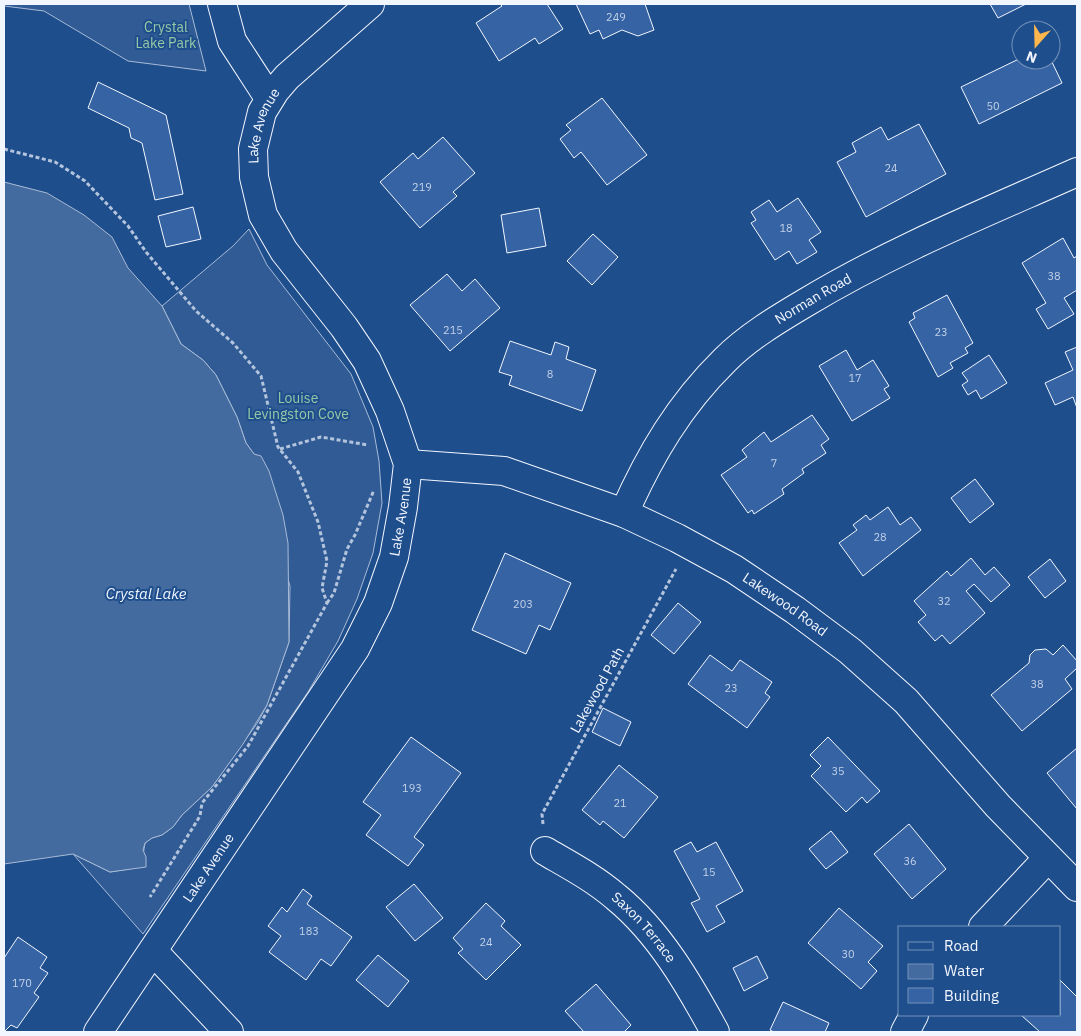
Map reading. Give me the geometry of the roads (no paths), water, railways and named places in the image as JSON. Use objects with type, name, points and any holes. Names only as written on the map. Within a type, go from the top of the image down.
[{"type":"street","points":[[222,4],[232,41],[269,98]]},
{"type":"street","name":"Lake Avenue","points":[[98,1032],[356,649],[378,603],[394,557],[408,464],[390,411],[367,361],[344,327],[284,251],[263,215],[254,177],[253,149],[256,131],[269,98],[287,78],[370,4]]},
{"type":"street","name":"Norman Road","points":[[624,513],[642,472],[665,432],[726,358],[777,320],[854,273],[1077,172]]},
{"type":"street","name":"Lakewood Road","points":[[408,464],[504,471],[624,513],[734,569],[796,610],[850,651],[906,700],[1048,858],[1077,887]]},
{"type":"street","name":"Saxon Terrace","points":[[545,851],[584,873],[617,898],[653,936],[679,971],[716,1032]]},
{"type":"street","points":[[984,926],[1048,858]]},
{"type":"street","points":[[153,951],[229,1032]]},
{"type":"street","points":[[905,1032],[913,1016]]},
{"type":"water","name":"Crystal Lake","points":[[4,182],[47,193],[84,215],[112,237],[128,268],[162,306],[181,344],[203,360],[216,375],[237,417],[246,443],[254,454],[261,456],[269,471],[283,515],[288,543],[289,642],[267,705],[243,744],[212,787],[182,815],[173,827],[145,843],[143,850],[146,857],[146,867],[110,872],[73,854],[4,864]]},
{"type":"park label","name":"Crystal Lake Park","points":[[166,36]]},
{"type":"park label","name":"Louise Levingston Cove","points":[[298,406]]}]
